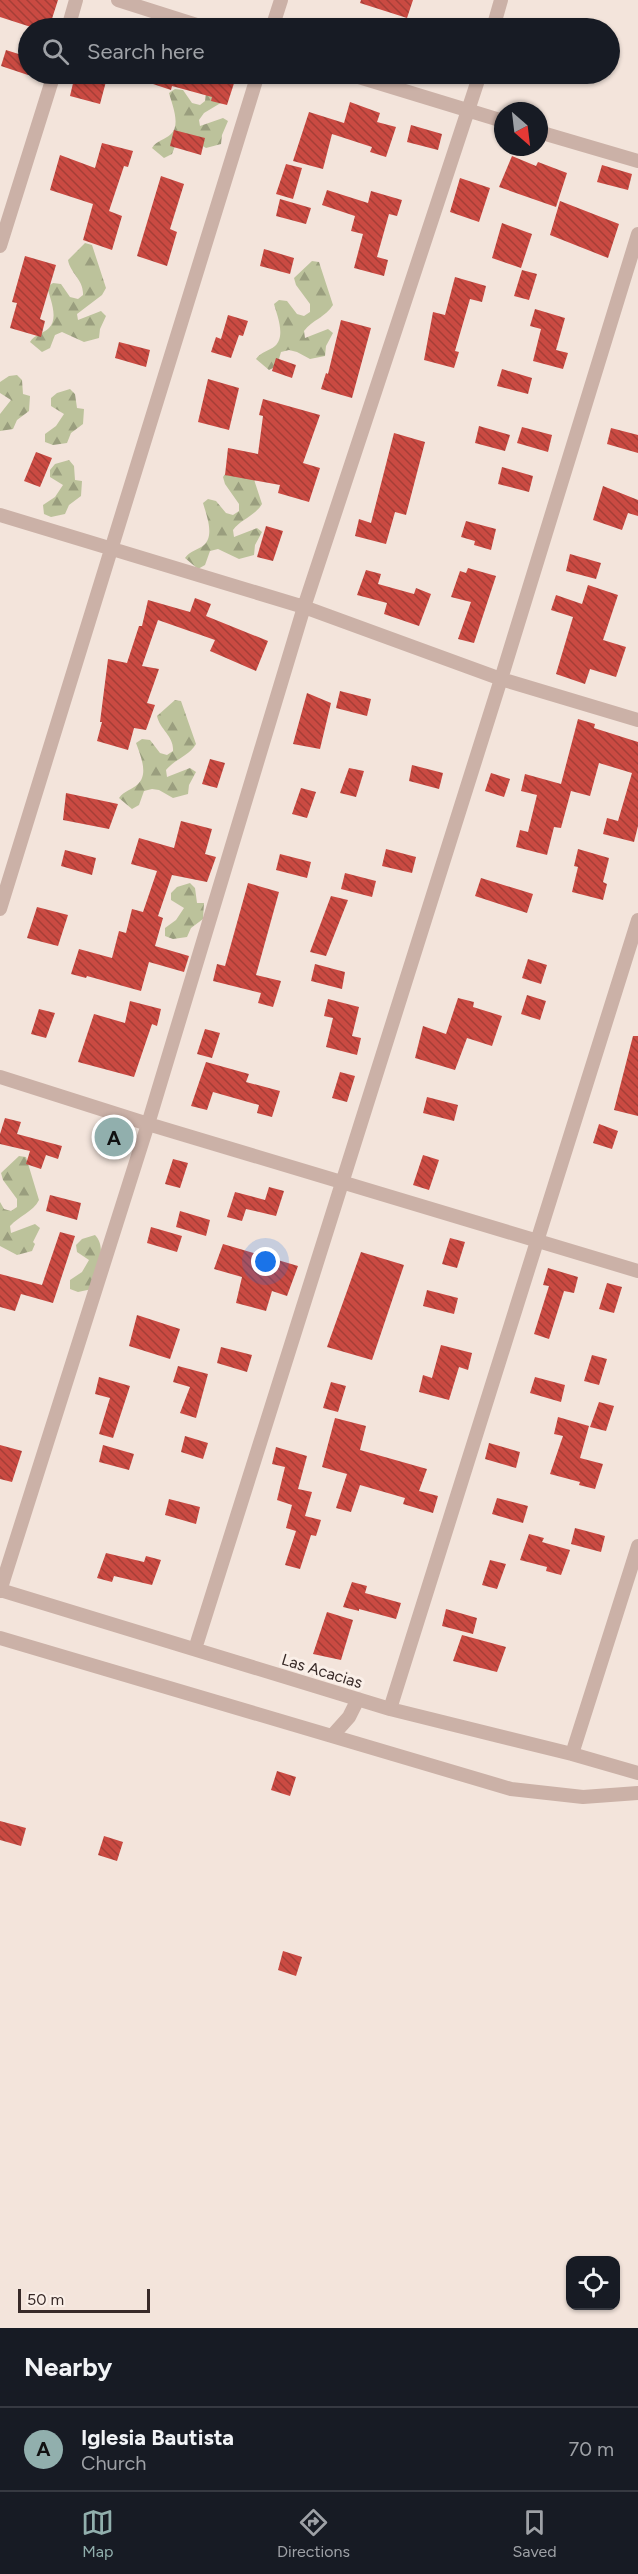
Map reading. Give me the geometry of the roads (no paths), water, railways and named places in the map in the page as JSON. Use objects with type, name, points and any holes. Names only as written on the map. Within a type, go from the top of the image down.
[{"type":"street","points":[[71,18],[76,0]]},
{"type":"street","points":[[118,0],[175,18]]},
{"type":"street","points":[[275,18],[281,0]]},
{"type":"street","points":[[496,18],[501,0]]},
{"type":"street","points":[[0,246],[51,84]]},
{"type":"street","points":[[0,909],[255,84]]},
{"type":"street","points":[[381,84],[494,118]]},
{"type":"street","points":[[0,1590],[148,1124],[304,607],[477,84]]},
{"type":"street","points":[[548,135],[638,161]]},
{"type":"street","points":[[195,1649],[501,679],[638,234]]},
{"type":"street","points":[[0,515],[304,607],[501,679],[638,720]]},
{"type":"street","points":[[390,1709],[638,920]]},
{"type":"street","points":[[0,1077],[638,1272]]},
{"type":"street","points":[[572,1754],[638,1546]]},
{"type":"street","name":"Las Acacias","points":[[0,1590],[390,1709],[572,1754],[638,1773]]},
{"type":"street","points":[[0,1638],[511,1789],[583,1797],[638,1792]]},
{"type":"street","points":[[332,1736],[349,1717],[358,1699]]},
{"type":"place","name":"Iglesia Bautista","points":[[114,1137]]}]
